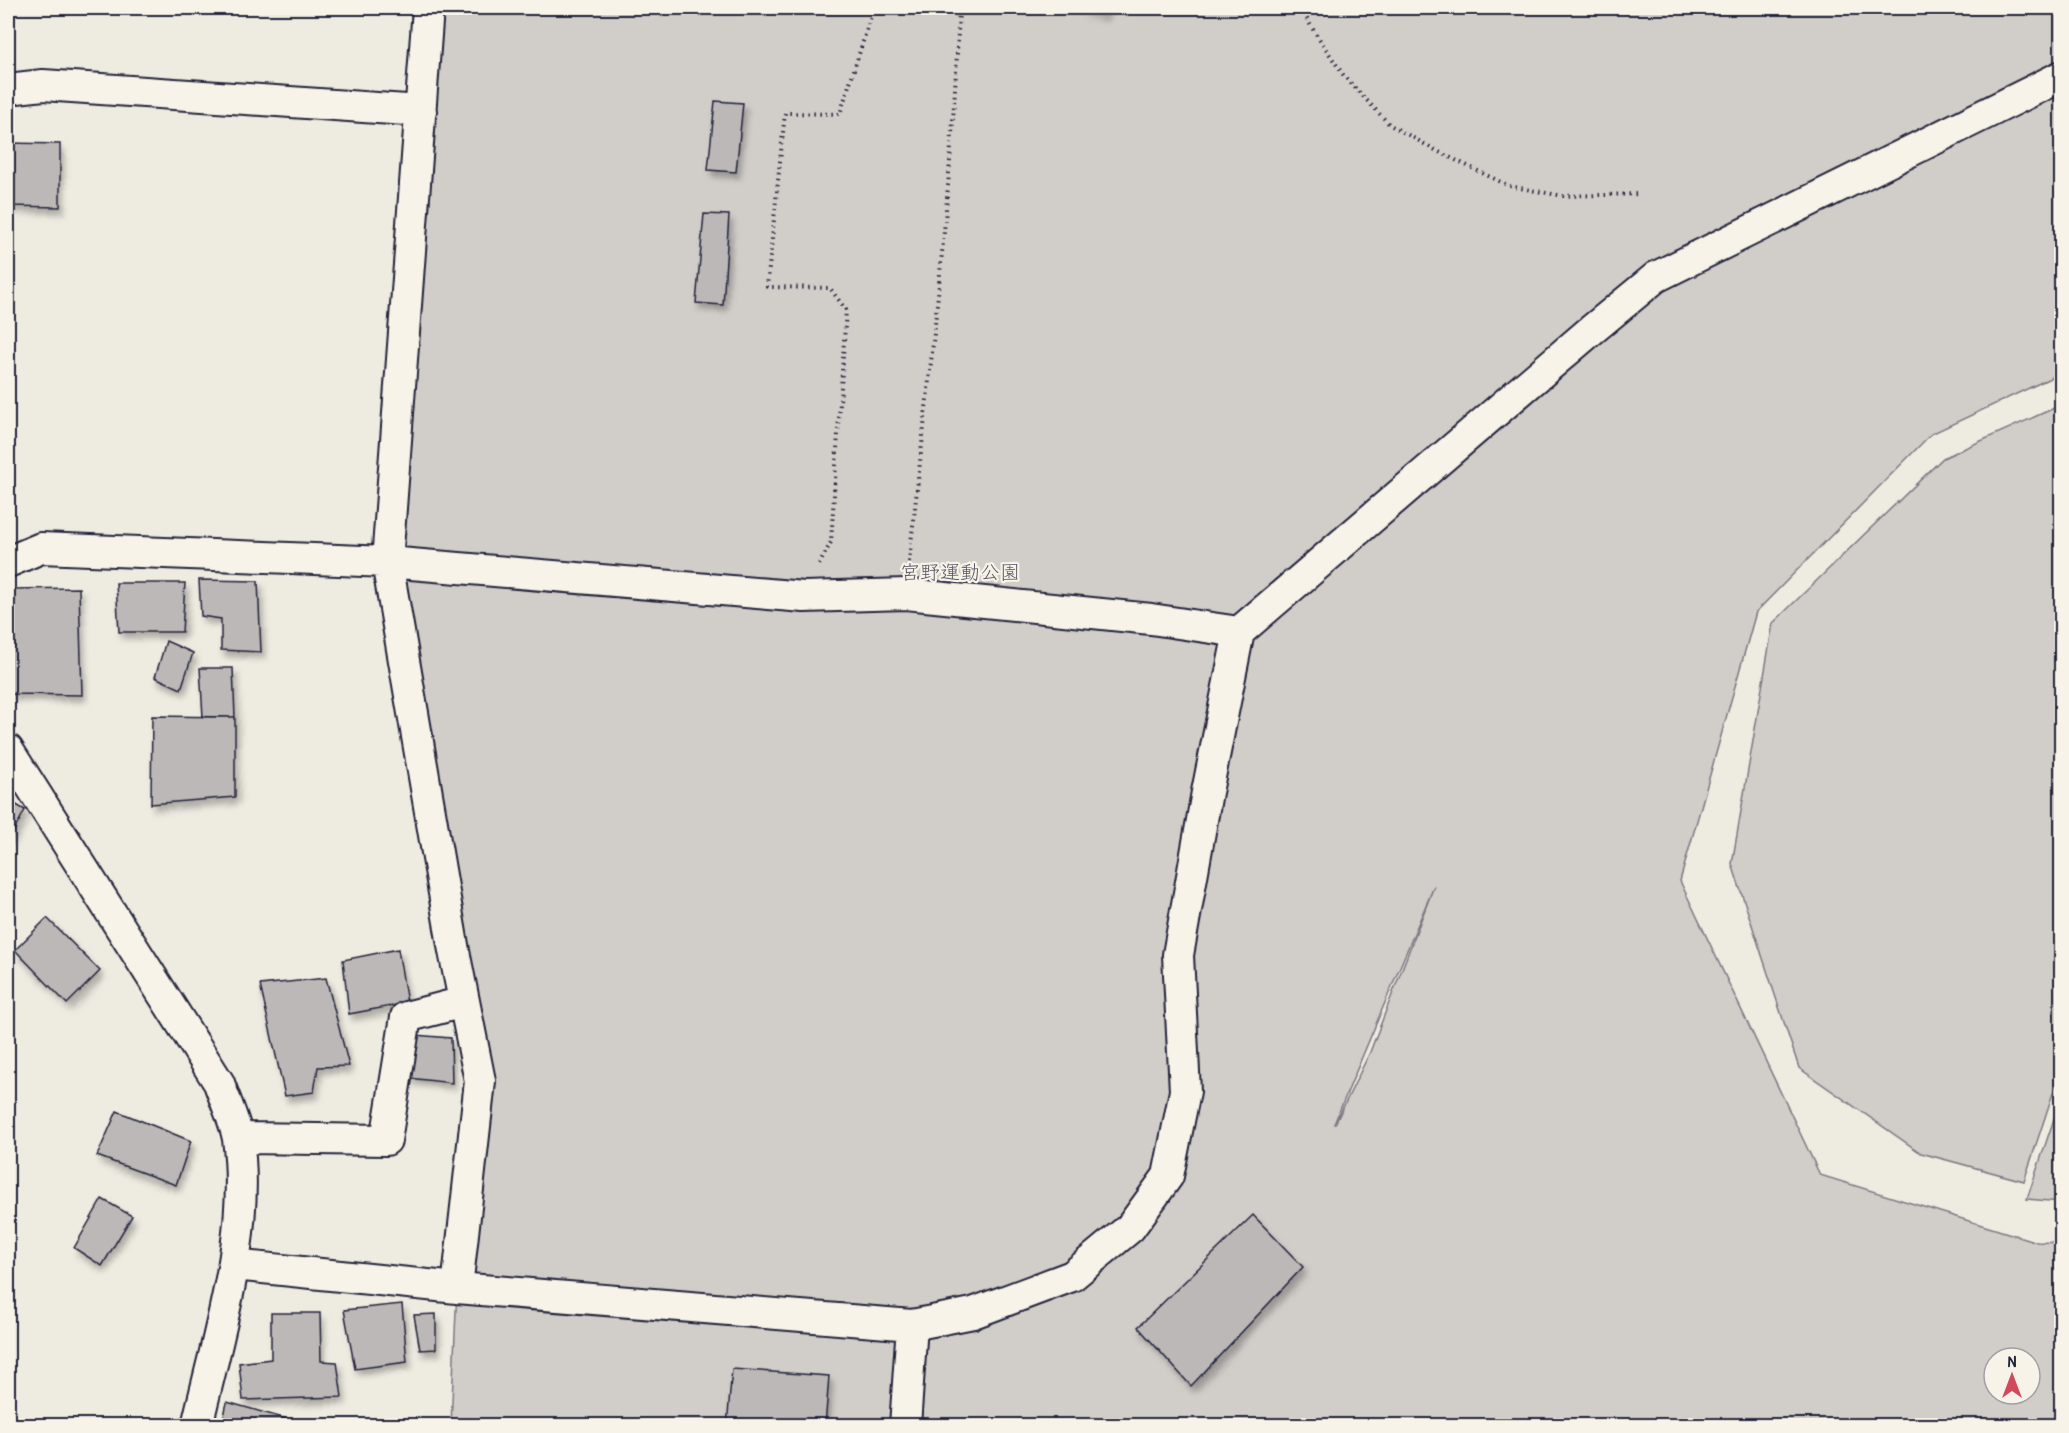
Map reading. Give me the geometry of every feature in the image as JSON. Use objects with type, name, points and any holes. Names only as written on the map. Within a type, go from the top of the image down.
[{"type":"street","points":[[428,8],[387,562],[464,1002],[480,1081],[457,1288]]},
{"type":"street","points":[[234,1265],[457,1288],[912,1325],[973,1312],[1072,1276],[1130,1228],[1168,1176],[1185,1091],[1178,955],[1239,632],[1656,277],[2061,76]]},
{"type":"street","points":[[8,89],[43,85],[421,111]]},
{"type":"street","points":[[8,562],[41,548],[387,562],[804,597],[906,594],[1151,619],[1239,632]]},
{"type":"street","points":[[8,750],[219,1083],[238,1138],[241,1206],[234,1265],[197,1425]]},
{"type":"street","points":[[238,1138],[386,1140],[406,1017],[464,1002]]},
{"type":"street","points":[[905,1425],[912,1325]]},
{"type":"path","points":[[804,597],[831,542],[846,310],[830,288],[767,286],[785,112],[840,114],[872,13],[885,8]]},
{"type":"path","points":[[906,594],[942,253],[956,96],[959,8]]},
{"type":"path","points":[[1301,8],[1344,76],[1390,125],[1439,152],[1509,186],[1563,196],[1640,194]]},
{"type":"green space","name":"宮野運動公園","points":[[428,8],[2061,8],[2061,373],[1931,434],[1756,612],[1680,881],[1820,1175],[2037,1242],[2061,1243],[2061,1425],[451,1425],[457,1288],[480,1081],[387,562]],"holes":[[[1434,886],[1370,1052],[1334,1124]]]},
{"type":"green space","points":[[2061,405],[2062,1066],[2024,1181],[1921,1153],[1799,1068],[1732,864],[1773,623],[1943,458]]},
{"type":"green space","points":[[2061,1098],[2061,1202],[2027,1199]]},
{"type":"building","points":[[1080,8],[1106,8],[1105,14]]},
{"type":"building","points":[[715,101],[743,103],[736,172],[708,170]]},
{"type":"building","points":[[8,143],[60,144],[60,207],[8,206]]},
{"type":"building","points":[[704,214],[729,215],[723,305],[696,303]]},
{"type":"building","points":[[199,580],[258,581],[261,652],[221,650],[221,619],[201,616]]},
{"type":"building","points":[[116,583],[185,583],[182,632],[119,632]]},
{"type":"building","points":[[79,588],[82,695],[10,694],[11,589]]},
{"type":"building","points":[[166,641],[193,653],[181,689],[155,677]]},
{"type":"building","points":[[200,668],[233,668],[235,717],[203,717]]},
{"type":"building","points":[[152,716],[235,717],[235,797],[151,804]]},
{"type":"building","points":[[8,800],[25,810],[8,842]]},
{"type":"building","points":[[47,918],[100,971],[67,1004],[15,950]]},
{"type":"building","points":[[398,949],[407,1003],[349,1014],[343,960]]},
{"type":"building","points":[[326,978],[349,1066],[318,1067],[314,1092],[285,1096],[260,985]]},
{"type":"building","points":[[414,1035],[451,1038],[452,1083],[409,1078]]},
{"type":"building","points":[[117,1111],[191,1141],[176,1185],[97,1156]]},
{"type":"building","points":[[102,1199],[132,1216],[102,1266],[74,1248]]},
{"type":"building","points":[[1253,1215],[1303,1267],[1191,1386],[1138,1327]]},
{"type":"building","points":[[402,1304],[407,1362],[355,1369],[344,1310]]},
{"type":"building","points":[[271,1313],[320,1313],[321,1361],[337,1362],[342,1397],[243,1400],[239,1363],[271,1359]]},
{"type":"building","points":[[436,1314],[436,1349],[420,1350],[414,1315]]},
{"type":"building","points":[[732,1369],[829,1376],[825,1426],[727,1426]]},
{"type":"building","points":[[227,1402],[311,1426],[222,1426]]}]
